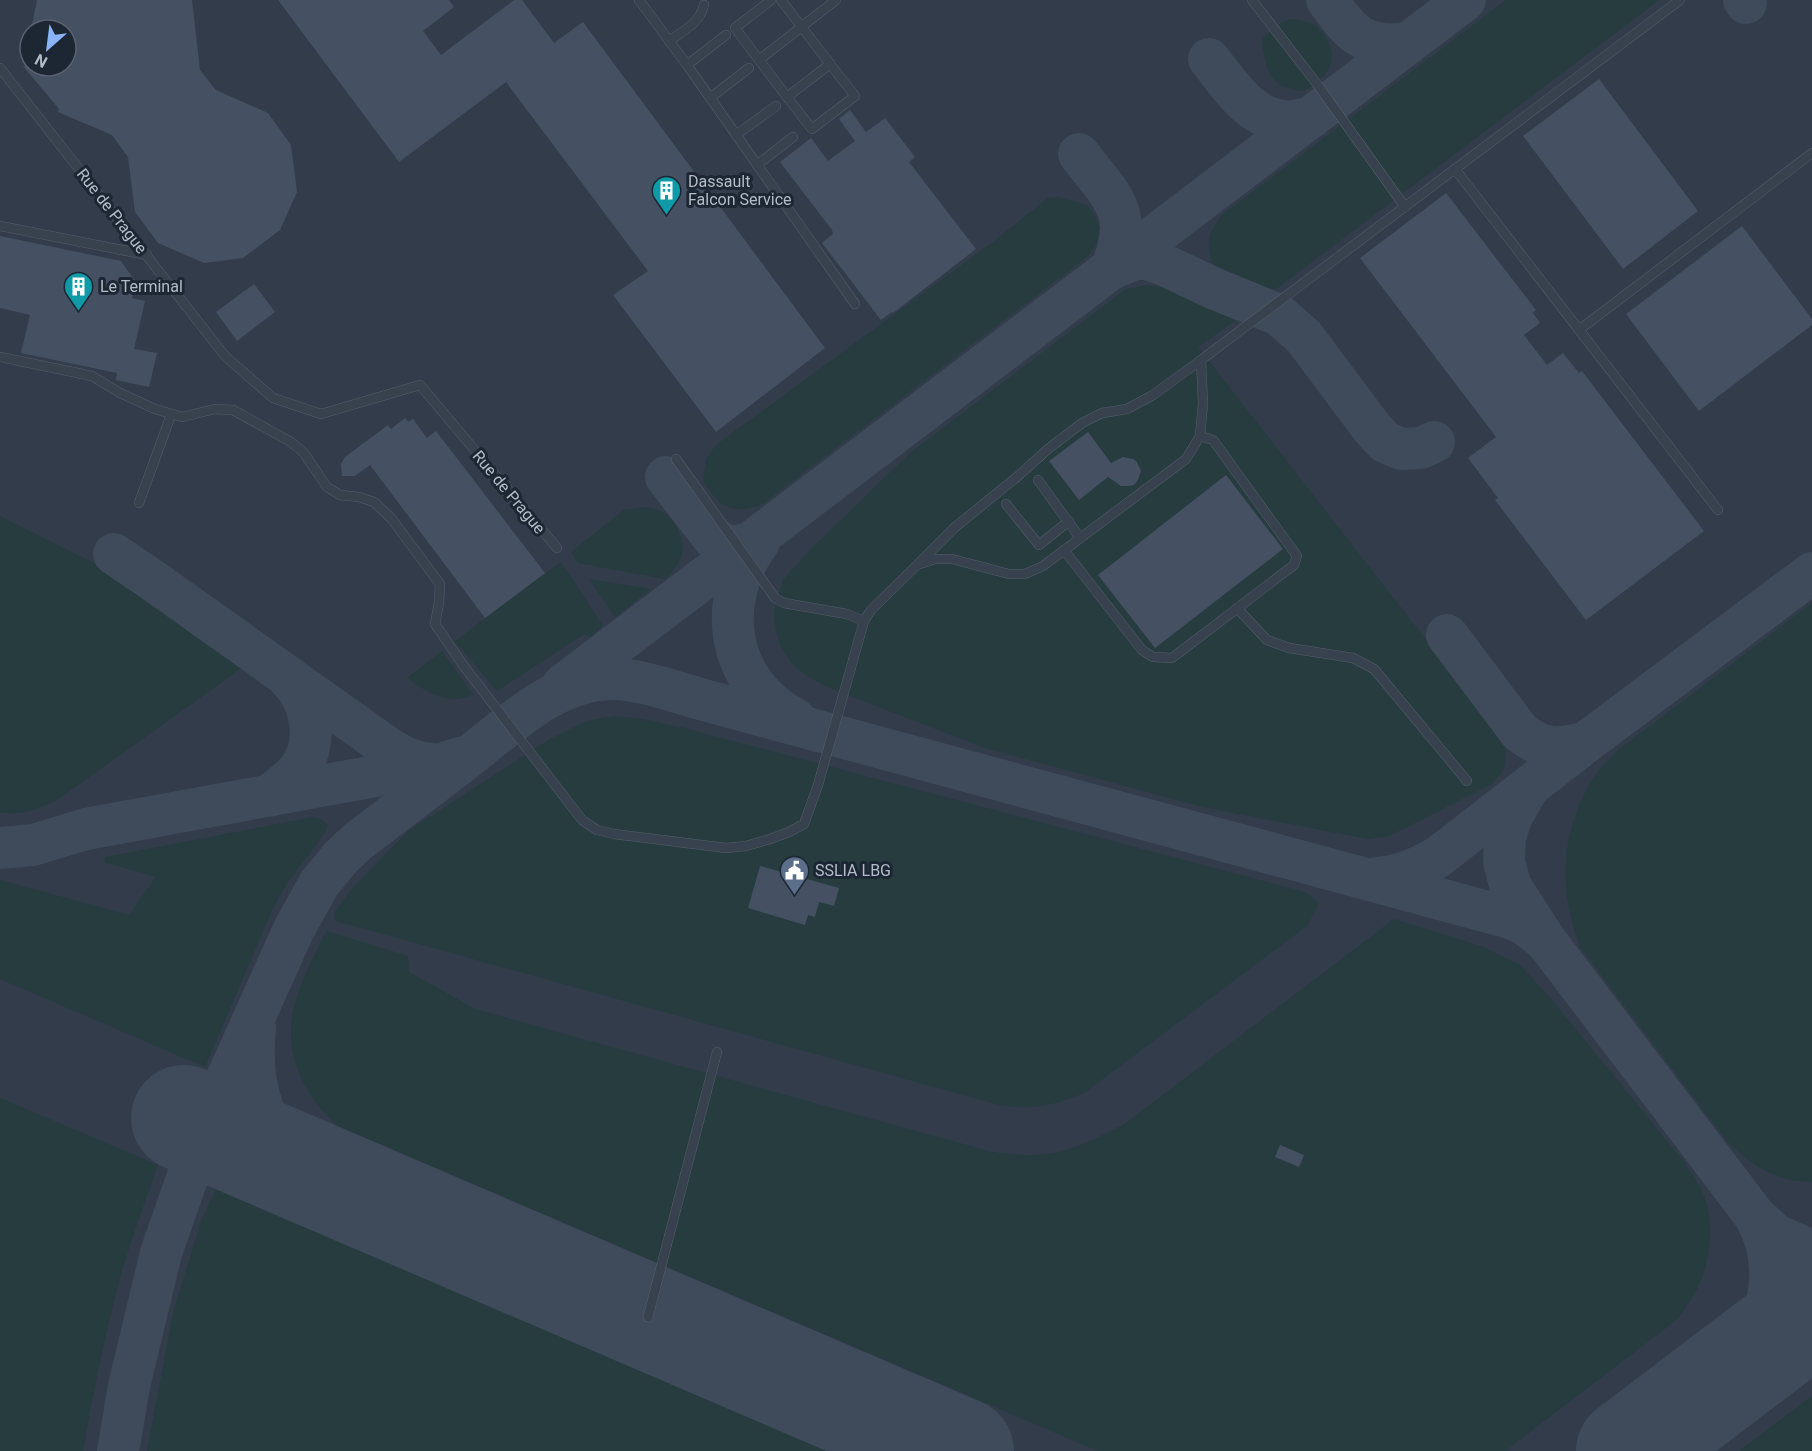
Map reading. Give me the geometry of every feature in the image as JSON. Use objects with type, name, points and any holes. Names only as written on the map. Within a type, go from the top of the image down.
[{"type":"lane","points":[[639,0],[855,304]]},
{"type":"lane","points":[[771,0],[735,28],[812,129],[855,96],[782,0]]},
{"type":"lane","points":[[759,60],[836,0]]},
{"type":"lane","points":[[1252,0],[1317,84],[1405,207]]},
{"type":"lane","points":[[0,357],[92,376],[120,393],[171,415],[182,417],[215,409],[233,410],[291,441],[304,453],[327,487],[340,495],[359,497],[374,502],[391,518],[440,584],[435,624],[463,665],[582,820],[597,830],[614,834],[726,848],[746,846],[789,832],[804,824],[818,785],[864,621],[871,610],[954,528],[1017,477],[1047,449],[1082,423],[1102,413],[1127,408],[1153,395],[1680,0]]},
{"type":"lane","points":[[669,41],[697,21],[703,12],[704,5]]},
{"type":"lane","points":[[687,65],[726,35]]},
{"type":"lane","points":[[787,96],[830,64]]},
{"type":"lane","name":"Rue de Prague","points":[[0,68],[225,356],[273,398],[321,414],[420,385],[556,548]]},
{"type":"lane","points":[[710,98],[748,68]]},
{"type":"lane","points":[[736,135],[776,106]]},
{"type":"lane","points":[[757,165],[794,137]]},
{"type":"lane","points":[[1579,330],[1812,153]]},
{"type":"lane","points":[[1455,169],[1718,510]]},
{"type":"lane","points":[[0,226],[147,255]]},
{"type":"lane","points":[[917,565],[935,559],[952,559],[1009,574],[1025,574],[1043,566],[1186,459],[1200,436],[1203,404],[1201,360]]},
{"type":"lane","points":[[139,503],[171,415]]},
{"type":"lane","points":[[1064,550],[1142,650],[1153,657],[1172,657],[1294,565],[1297,556],[1213,440],[1200,436]]},
{"type":"lane","points":[[676,459],[775,598],[784,603],[847,614],[864,621]]},
{"type":"lane","points":[[1038,480],[1080,538]]},
{"type":"lane","points":[[1006,504],[1039,545],[1069,521]]},
{"type":"lane","points":[[1238,608],[1267,640],[1289,648],[1353,658],[1374,669],[1467,781]]},
{"type":"lane","points":[[648,1317],[717,1052]]},
{"type":"shaded area","points":[[0,0],[1812,0],[1812,1451],[0,1451]]},
{"type":"green space","points":[[1506,0],[1659,0],[1276,289],[1264,291],[1213,265],[1209,251],[1209,239],[1222,215]]},
{"type":"green space","points":[[1292,19],[1307,22],[1320,30],[1330,45],[1332,57],[1327,72],[1304,91],[1282,86],[1271,75],[1265,60],[1262,38],[1283,22]]},
{"type":"green space","points":[[1058,197],[1087,205],[1094,214],[1100,228],[1096,245],[1088,256],[761,505],[733,509],[715,497],[703,480],[706,459],[716,445],[993,242],[1048,198]]},
{"type":"green space","points":[[1149,285],[1177,290],[1237,319],[1198,347],[1498,732],[1506,755],[1504,769],[1492,784],[1389,836],[1368,839],[1203,807],[985,748],[827,687],[794,666],[781,647],[774,612],[783,580],[810,550],[910,453],[1126,289]]},
{"type":"green space","points":[[647,507],[661,511],[669,517],[675,524],[681,539],[680,560],[665,579],[578,563],[571,552],[624,510]]},
{"type":"green space","points":[[0,516],[108,570],[243,667],[57,800],[30,811],[15,813],[0,812]]},
{"type":"green space","points":[[561,562],[603,626],[591,637],[584,634],[497,691],[455,641]]},
{"type":"green space","points":[[589,579],[651,589],[615,617]]},
{"type":"green space","points":[[1812,603],[1812,1182],[1787,1179],[1770,1173],[1746,1158],[1726,1140],[1581,948],[1569,905],[1566,862],[1568,842],[1581,801],[1594,776],[1617,751]]},
{"type":"green space","points":[[442,651],[473,694],[455,699],[438,696],[407,678]]},
{"type":"green space","points":[[615,716],[684,728],[1305,892],[1319,903],[1308,925],[1084,1093],[1053,1104],[1035,1107],[1003,1106],[336,921],[334,914],[349,892],[408,831],[550,739],[586,721]]},
{"type":"green space","points":[[314,817],[323,820],[328,825],[325,833],[287,883],[272,910],[205,1067],[0,979],[0,880],[129,915],[156,877],[104,862],[106,857]]},
{"type":"green space","points":[[1394,919],[1481,946],[1520,965],[1552,1000],[1685,1163],[1707,1203],[1710,1225],[1708,1255],[1700,1283],[1685,1309],[1675,1321],[1505,1451],[1098,1451],[337,1126],[323,1111],[303,1081],[292,1047],[293,1010],[308,968],[326,931],[408,956],[409,972],[475,1009],[992,1152],[1038,1155],[1077,1146],[1126,1123]]},
{"type":"green space","points":[[0,1098],[158,1165],[118,1284],[83,1451],[0,1451]]},
{"type":"green space","points":[[216,1189],[827,1451],[147,1451],[174,1309],[202,1219]]},
{"type":"green space","points":[[1812,1396],[1812,1451],[1739,1451]]},
{"type":"building","points":[[37,0],[192,0],[200,70],[216,90],[268,113],[291,145],[297,192],[280,230],[243,258],[204,263],[158,243],[135,212],[128,157],[112,135],[58,112],[59,109],[33,78],[78,78],[78,18],[33,18]]},
{"type":"building","name":"Dassault Falcon Service","points":[[278,0],[449,0],[454,7],[423,31],[441,55],[514,0],[522,0],[554,43],[583,22],[825,348],[716,432],[613,295],[648,271],[506,82],[399,162]]},
{"type":"building","points":[[1599,79],[1698,211],[1623,269],[1523,136]]},
{"type":"building","points":[[850,110],[866,132],[885,118],[915,157],[909,162],[976,249],[881,320],[822,243],[833,234],[832,230],[780,162],[811,138],[828,161],[855,141],[839,119]]},
{"type":"building","points":[[1446,193],[1536,310],[1533,313],[1540,323],[1524,335],[1547,365],[1563,353],[1579,373],[1582,371],[1704,531],[1586,620],[1495,500],[1498,498],[1468,458],[1496,437],[1360,258]]},
{"type":"building","points":[[1742,226],[1812,319],[1812,325],[1699,411],[1626,314]]},
{"type":"building","name":"Le Terminal","points":[[0,236],[121,261],[135,281],[132,298],[145,301],[134,349],[157,353],[149,387],[116,380],[117,373],[21,353],[30,315],[0,308]]},
{"type":"building","points":[[254,284],[275,312],[237,341],[216,312]]},
{"type":"building","points":[[405,418],[408,422],[413,419],[427,438],[436,431],[545,573],[485,618],[370,465],[355,476],[342,476],[341,464],[345,457],[388,425],[391,429]]},
{"type":"building","points":[[1088,432],[1111,463],[1123,457],[1137,462],[1141,471],[1135,484],[1121,486],[1108,477],[1079,500],[1049,461]]},
{"type":"building","points":[[1226,475],[1283,549],[1155,648],[1098,575]]},
{"type":"building","name":"SSLIA LBG","points":[[760,866],[839,888],[834,906],[819,902],[815,917],[808,915],[805,925],[748,908]]},
{"type":"building","points":[[1280,1145],[1304,1155],[1299,1167],[1275,1157]]},
{"type":"taxiway","points":[[1327,0],[1351,30],[1369,41],[1407,43]]},
{"type":"taxiway","points":[[563,685],[1465,0]]},
{"type":"taxiway","points":[[1209,59],[1232,89],[1260,114],[1284,121],[1312,117]]},
{"type":"taxiway","points":[[1079,154],[1110,194],[1120,219],[1121,233],[1111,269]]},
{"type":"taxiway","points":[[1111,269],[1135,259],[1146,259],[1279,315],[1304,337],[1385,442],[1401,449],[1421,448],[1434,442]]},
{"type":"taxiway","points":[[666,477],[714,539],[730,547],[754,541]]},
{"type":"taxiway","points":[[759,542],[745,565],[736,590],[733,615],[735,640],[742,663],[754,685],[772,704],[795,719]]},
{"type":"taxiway","points":[[114,554],[387,747],[409,759],[433,764]]},
{"type":"taxiway","points":[[1371,879],[1406,872],[1438,857],[1585,743],[1812,573]]},
{"type":"taxiway","points":[[1447,635],[1520,732],[1536,743],[1551,747],[1585,743]]},
{"type":"taxiway","points":[[269,796],[297,772],[309,749],[311,736],[307,710],[303,698],[288,678]]},
{"type":"taxiway","points":[[118,1451],[129,1386],[161,1253],[205,1127],[294,929],[319,884],[341,857],[357,842],[531,708],[569,688],[611,679],[658,686],[1510,918],[1524,924],[1546,941]]},
{"type":"taxiway","points":[[0,848],[33,845],[86,829],[441,764],[460,758]]},
{"type":"taxiway","points":[[1527,790],[1512,816],[1505,837],[1504,862],[1510,885],[1546,941],[1755,1216],[1776,1235],[1812,1251]]},
{"type":"taxiway","points":[[255,1028],[254,1070],[263,1108],[281,1141],[311,1172]]},
{"type":"taxiway","points":[[1718,1384],[1752,1337],[1766,1305],[1770,1287],[1766,1242],[1755,1216]]},
{"type":"runway","points":[[184,1118],[961,1451]]},
{"type":"runway","points":[[1629,1451],[1812,1312]]},
{"type":"place","name":"Dassault Falcon Service","points":[[667,216]]},
{"type":"place","name":"Le Terminal","points":[[79,312]]},
{"type":"place","name":"SSLIA LBG","points":[[794,896]]}]
